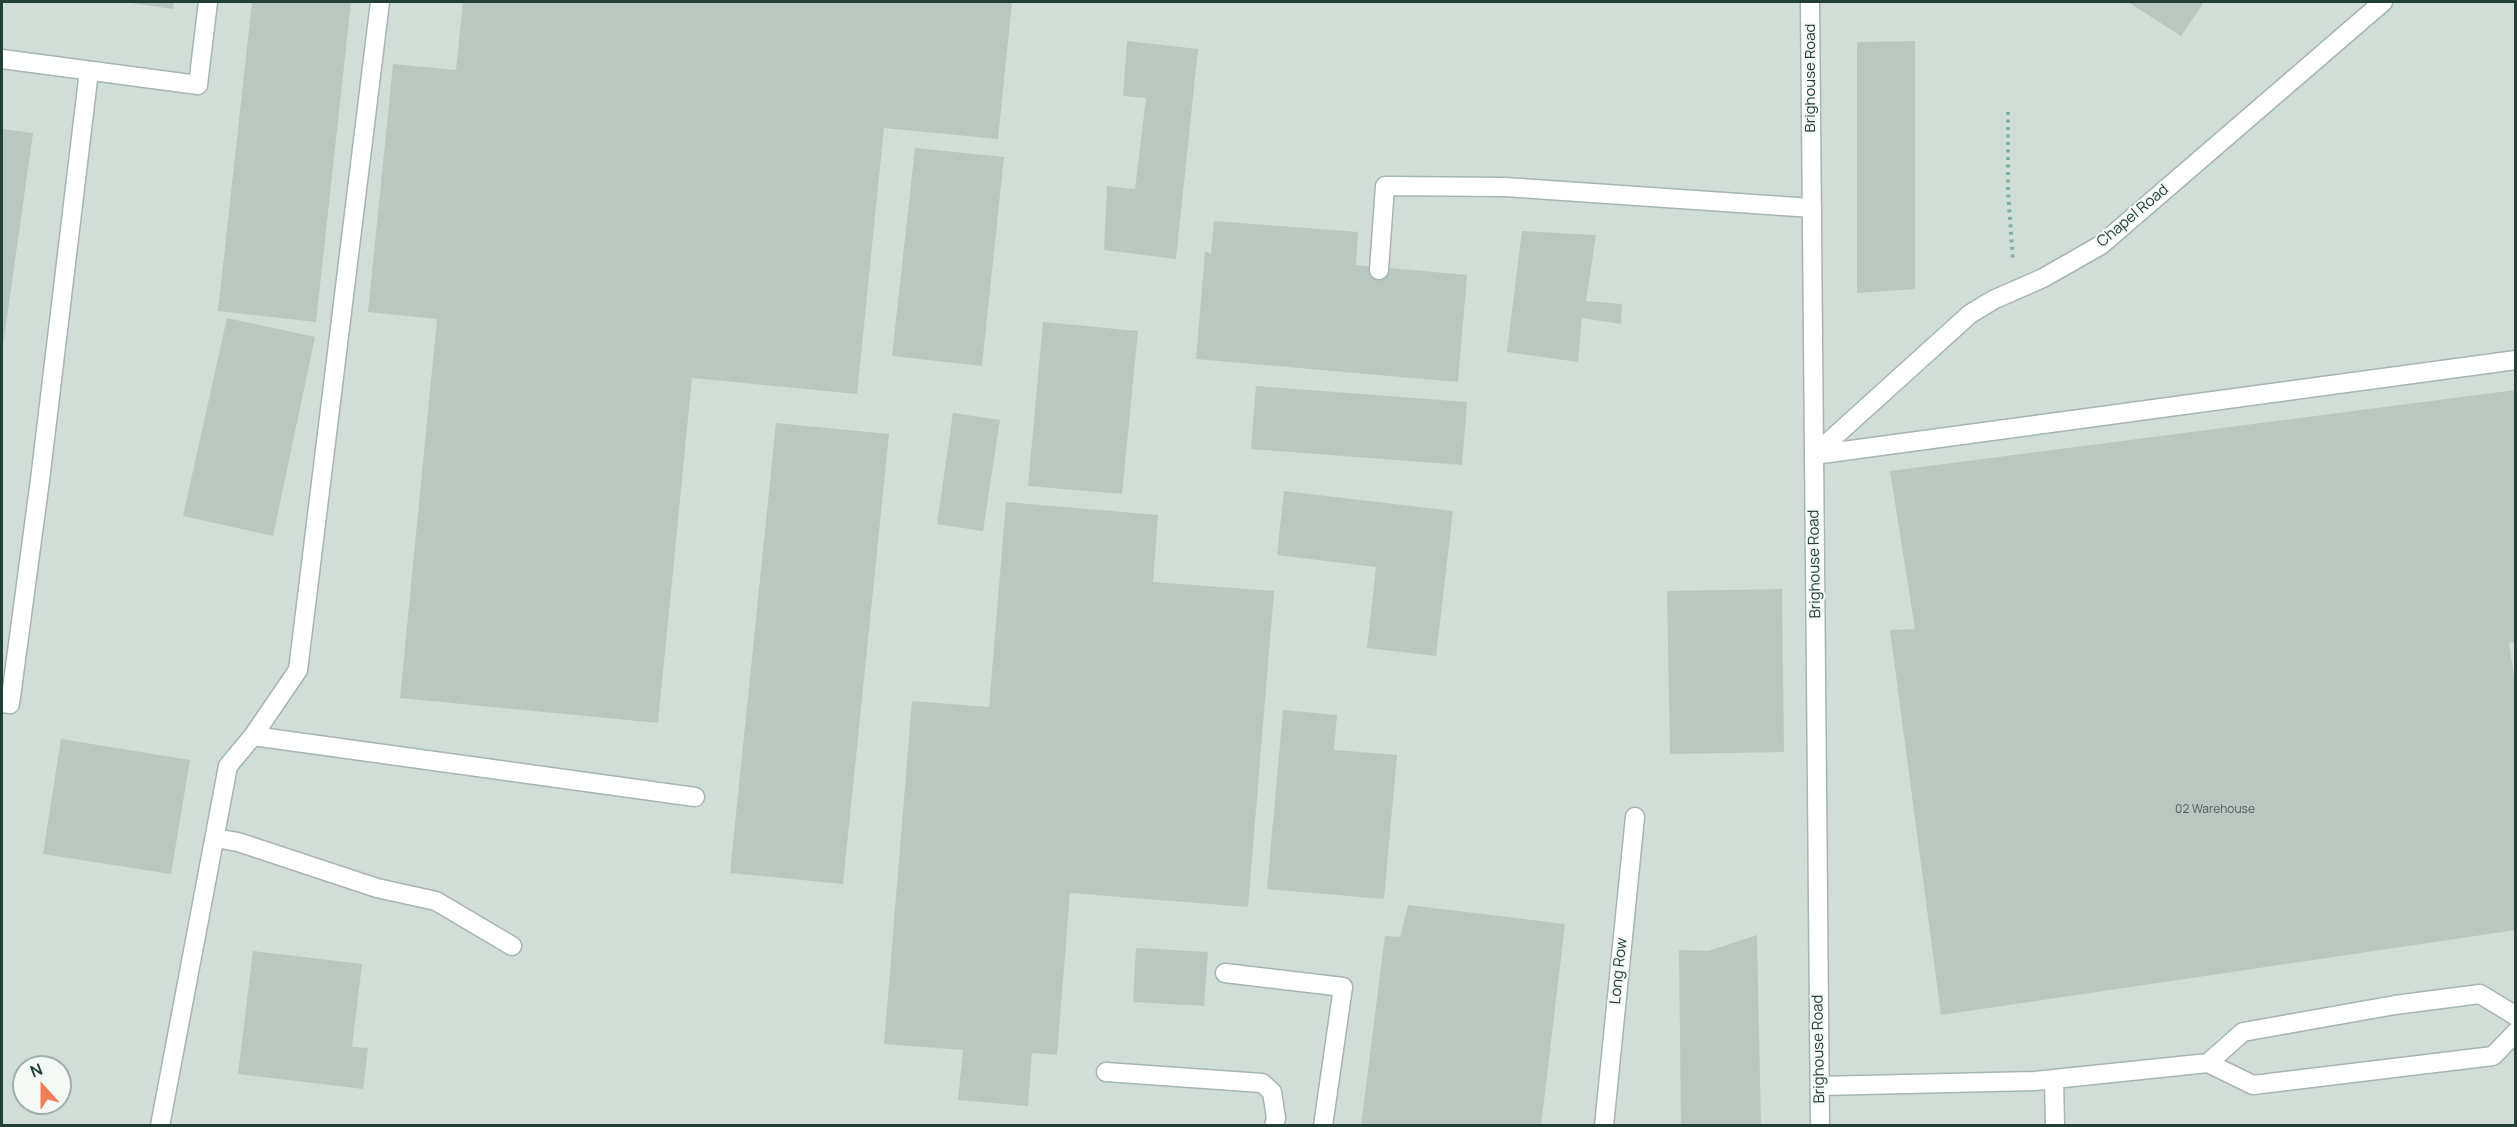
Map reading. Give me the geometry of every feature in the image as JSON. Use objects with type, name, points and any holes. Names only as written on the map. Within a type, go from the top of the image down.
[{"type":"street","points":[[2,59],[198,85],[208,2]]},
{"type":"street","points":[[160,1125],[228,766],[253,736],[298,670],[380,2]]},
{"type":"street","name":"Brighouse Road","points":[[1810,2],[1820,1125]]},
{"type":"street","name":"Chapel Road","points":[[1814,454],[1970,314],[2043,278],[2101,245],[2383,2]]},
{"type":"street","points":[[2,703],[10,704],[40,480],[89,70]]},
{"type":"street","points":[[1379,270],[1385,186],[1505,188],[1812,208]]},
{"type":"street","points":[[1814,454],[2516,360]]},
{"type":"street","points":[[253,736],[696,797]]},
{"type":"street","name":"Long Row","points":[[1604,1125],[1635,817]]},
{"type":"street","points":[[215,838],[238,842],[377,888],[436,901],[512,946]]},
{"type":"street","points":[[1225,973],[1343,987],[1323,1125]]},
{"type":"street","points":[[2208,1063],[2243,1032],[2395,1005],[2480,994],[2516,1016]]},
{"type":"street","points":[[1820,1086],[2054,1079],[2208,1063],[2253,1085],[2493,1056],[2516,1032]]},
{"type":"street","points":[[1107,1072],[1262,1083],[1272,1092],[1276,1118],[1274,1125]]},
{"type":"street","points":[[2054,1079],[2055,1125]]},
{"type":"path","points":[[2008,112],[2008,190],[2011,247],[2017,290]]},
{"type":"shaded area","points":[[2,2],[2515,2],[2515,1125],[2,1126]]},
{"type":"building","points":[[124,2],[174,2],[173,9]]},
{"type":"building","points":[[252,2],[351,2],[316,322],[218,311]]},
{"type":"building","points":[[463,2],[1012,2],[998,139],[884,128],[857,394],[692,378],[658,723],[400,698],[437,319],[368,312],[393,64],[456,70]]},
{"type":"building","points":[[2128,2],[2204,2],[2181,36]]},
{"type":"building","points":[[1127,41],[1198,49],[1176,259],[1104,250],[1107,186],[1135,189],[1146,98],[1123,96]]},
{"type":"building","points":[[1915,41],[1915,289],[1857,293],[1857,42]]},
{"type":"building","points":[[2,129],[33,133],[3,345],[2,345]]},
{"type":"building","points":[[915,148],[1004,157],[982,366],[892,356]]},
{"type":"building","points":[[1214,221],[1358,232],[1356,265],[1467,275],[1458,382],[1196,359],[1205,252],[1211,253]]},
{"type":"building","points":[[1522,231],[1596,235],[1586,301],[1622,304],[1621,324],[1582,318],[1578,362],[1507,352]]},
{"type":"building","points":[[227,318],[315,337],[273,536],[183,516]]},
{"type":"building","points":[[1043,322],[1138,331],[1122,494],[1028,486]]},
{"type":"building","points":[[1256,386],[1467,402],[1462,465],[1251,449]]},
{"type":"building","points":[[2516,390],[2516,642],[2509,643],[2516,690],[2516,930],[1941,1015],[1890,630],[1915,629],[1890,471]]},
{"type":"building","points":[[953,413],[1000,420],[983,531],[937,524]]},
{"type":"building","points":[[776,423],[889,434],[843,884],[730,873]]},
{"type":"building","points":[[1284,491],[1453,511],[1436,656],[1367,648],[1376,567],[1277,555]]},
{"type":"building","points":[[1006,502],[1158,515],[1153,582],[1274,591],[1248,907],[1070,893],[1057,1055],[1032,1053],[1028,1106],[958,1100],[963,1050],[884,1044],[912,701],[989,707]]},
{"type":"building","points":[[1782,589],[1784,752],[1670,754],[1667,591]]},
{"type":"building","points":[[1283,710],[1337,715],[1334,750],[1397,755],[1384,899],[1267,889]]},
{"type":"building","points":[[61,739],[190,760],[171,874],[43,854]]},
{"type":"building","points":[[1408,905],[1565,924],[1541,1126],[1361,1126],[1385,936],[1400,937]]},
{"type":"building","points":[[1757,935],[1761,1126],[1681,1126],[1679,950],[1708,951]]},
{"type":"building","points":[[1136,948],[1208,952],[1204,1006],[1133,1002]]},
{"type":"building","points":[[253,951],[362,964],[352,1047],[368,1048],[363,1089],[238,1074]]}]
